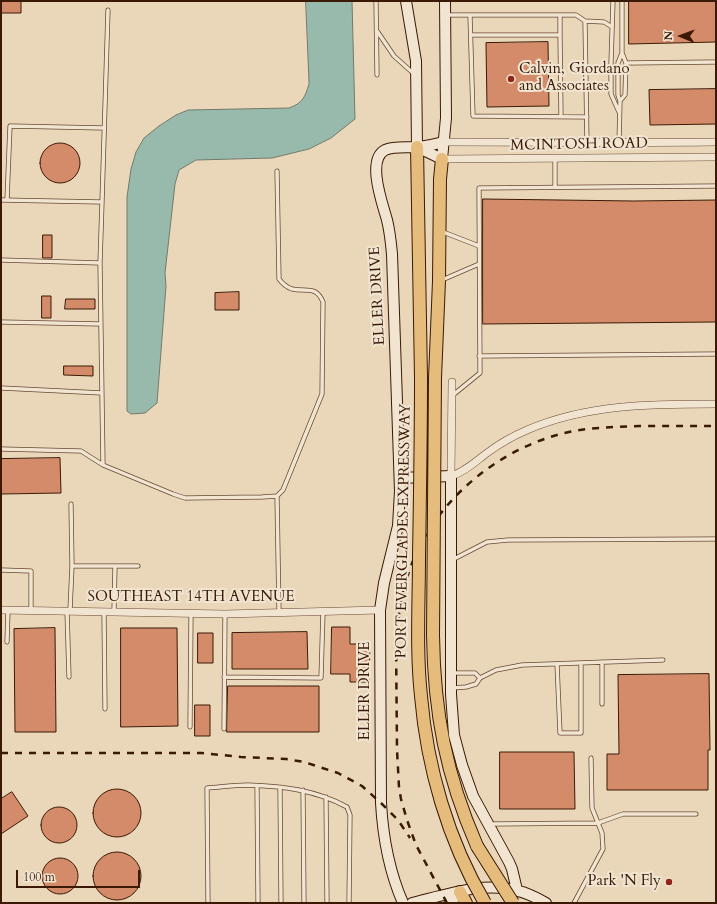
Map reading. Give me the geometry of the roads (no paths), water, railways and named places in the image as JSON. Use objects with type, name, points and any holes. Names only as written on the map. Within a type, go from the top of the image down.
[{"type":"highway","name":"PORT EVERGLADES EXPRESSWAY","points":[[417,147],[421,378],[418,637],[423,718],[430,756],[445,813],[466,865],[485,903]]},
{"type":"highway","name":"PORT EVERGLADES EXPRESSWAY","points":[[442,159],[435,378],[433,628],[435,685],[440,723],[448,764],[463,813],[504,903]]},
{"type":"highway","points":[[477,846],[513,903]]},
{"type":"highway","points":[[460,892],[466,903]]},
{"type":"street","points":[[442,159],[446,118],[445,15],[443,1]]},
{"type":"street","points":[[405,2],[414,48],[417,147]]},
{"type":"street","name":"MCINTOSH ROAD","points":[[444,142],[716,142]]},
{"type":"street","name":"ELLER DRIVE","points":[[403,903],[390,865],[382,823],[380,610],[384,583],[398,526],[400,478],[392,254],[389,231],[379,191],[376,167],[379,157],[386,150],[417,147],[444,142]]},
{"type":"street","name":"ELLER DRIVE","points":[[417,147],[442,159]]},
{"type":"street","name":"MCINTOSH ROAD","points":[[442,159],[716,157]]},
{"type":"street","points":[[452,382],[452,720],[457,749],[473,796],[512,869],[517,890]]},
{"type":"street","points":[[400,478],[451,476],[463,471],[488,451],[514,436],[540,425],[568,416],[633,405],[716,404]]},
{"type":"street","name":"SOUTHEAST 14TH AVENUE","points":[[4,610],[225,614],[380,610]]},
{"type":"street","points":[[412,903],[460,892],[488,888],[517,890],[546,903]]},
{"type":"street","points":[[450,903],[460,892]]},
{"type":"lane","points":[[376,1],[377,75]]},
{"type":"lane","points":[[613,1],[611,94],[620,114]]},
{"type":"lane","points":[[620,102],[625,95],[626,63],[622,53],[622,1]]},
{"type":"lane","points":[[103,465],[100,264],[108,10]]},
{"type":"lane","points":[[445,15],[576,15],[585,21],[604,22],[612,27]]},
{"type":"lane","points":[[560,15],[560,117]]},
{"type":"lane","points":[[470,16],[473,116],[587,117]]},
{"type":"lane","points":[[585,21],[587,143]]},
{"type":"lane","points":[[376,30],[394,56],[416,75]]},
{"type":"lane","points":[[471,34],[560,35]]},
{"type":"lane","points":[[619,143],[620,102],[618,95],[618,63],[622,53]]},
{"type":"lane","points":[[626,63],[716,62]]},
{"type":"lane","points":[[7,200],[10,126],[104,128]]},
{"type":"lane","points":[[555,159],[555,187]]},
{"type":"lane","points":[[1,449],[81,451],[103,465],[185,498],[277,496],[283,490],[322,394],[323,302],[320,296],[314,291],[307,289],[292,289],[284,285],[279,278],[277,172]]},
{"type":"lane","points":[[452,396],[480,372],[479,188],[716,186]]},
{"type":"lane","points":[[1,200],[102,202]]},
{"type":"lane","points":[[440,230],[479,246]]},
{"type":"lane","points":[[1,260],[100,264]]},
{"type":"lane","points":[[439,281],[479,264]]},
{"type":"lane","points":[[1,322],[101,324]]},
{"type":"lane","points":[[480,356],[716,354]]},
{"type":"lane","points":[[1,388],[102,393]]},
{"type":"lane","points":[[277,496],[279,612]]},
{"type":"lane","points":[[69,677],[69,610],[72,566],[71,504]]},
{"type":"lane","points":[[451,561],[487,542],[508,540],[716,539]]},
{"type":"lane","points":[[72,566],[138,566]]},
{"type":"lane","points":[[114,611],[115,566]]},
{"type":"lane","points":[[1,570],[31,571],[31,610]]},
{"type":"lane","points":[[4,610],[7,642]]},
{"type":"lane","points":[[104,611],[105,709]]},
{"type":"lane","points":[[224,677],[321,678],[323,611]]},
{"type":"lane","points":[[190,727],[191,614]]},
{"type":"lane","points":[[224,729],[225,614]]},
{"type":"lane","points":[[451,688],[466,687],[476,684],[480,678],[496,670],[522,665],[663,660]]},
{"type":"lane","points":[[602,662],[602,704]]},
{"type":"lane","points":[[557,664],[560,733],[581,733],[581,663]]},
{"type":"lane","points":[[451,673],[475,673],[480,678]]},
{"type":"lane","points":[[574,903],[603,849],[602,833],[592,808],[591,758]]},
{"type":"lane","points":[[208,903],[207,788],[247,785],[303,790],[326,797],[347,806],[349,903]]},
{"type":"lane","points":[[257,786],[258,903]]},
{"type":"lane","points":[[280,787],[281,903]]},
{"type":"lane","points":[[303,790],[304,903]]},
{"type":"lane","points":[[326,797],[327,903]]},
{"type":"lane","points":[[488,824],[598,823],[623,814],[696,814]]},
{"type":"railway","points":[[447,903],[416,845],[407,820],[399,787],[397,750],[396,640],[405,584],[422,541],[437,518],[455,497],[476,478],[498,461],[523,448],[548,438],[574,431],[599,428],[640,426],[716,426]]},
{"type":"railway","points":[[1,753],[202,753],[241,757],[286,759],[304,762],[338,773],[362,786],[398,820],[410,838]]},
{"type":"place","name":"Calvin, Giordano and Associates","points":[[511,79]]},
{"type":"place","name":"Park 'N Fly","points":[[669,882]]}]
